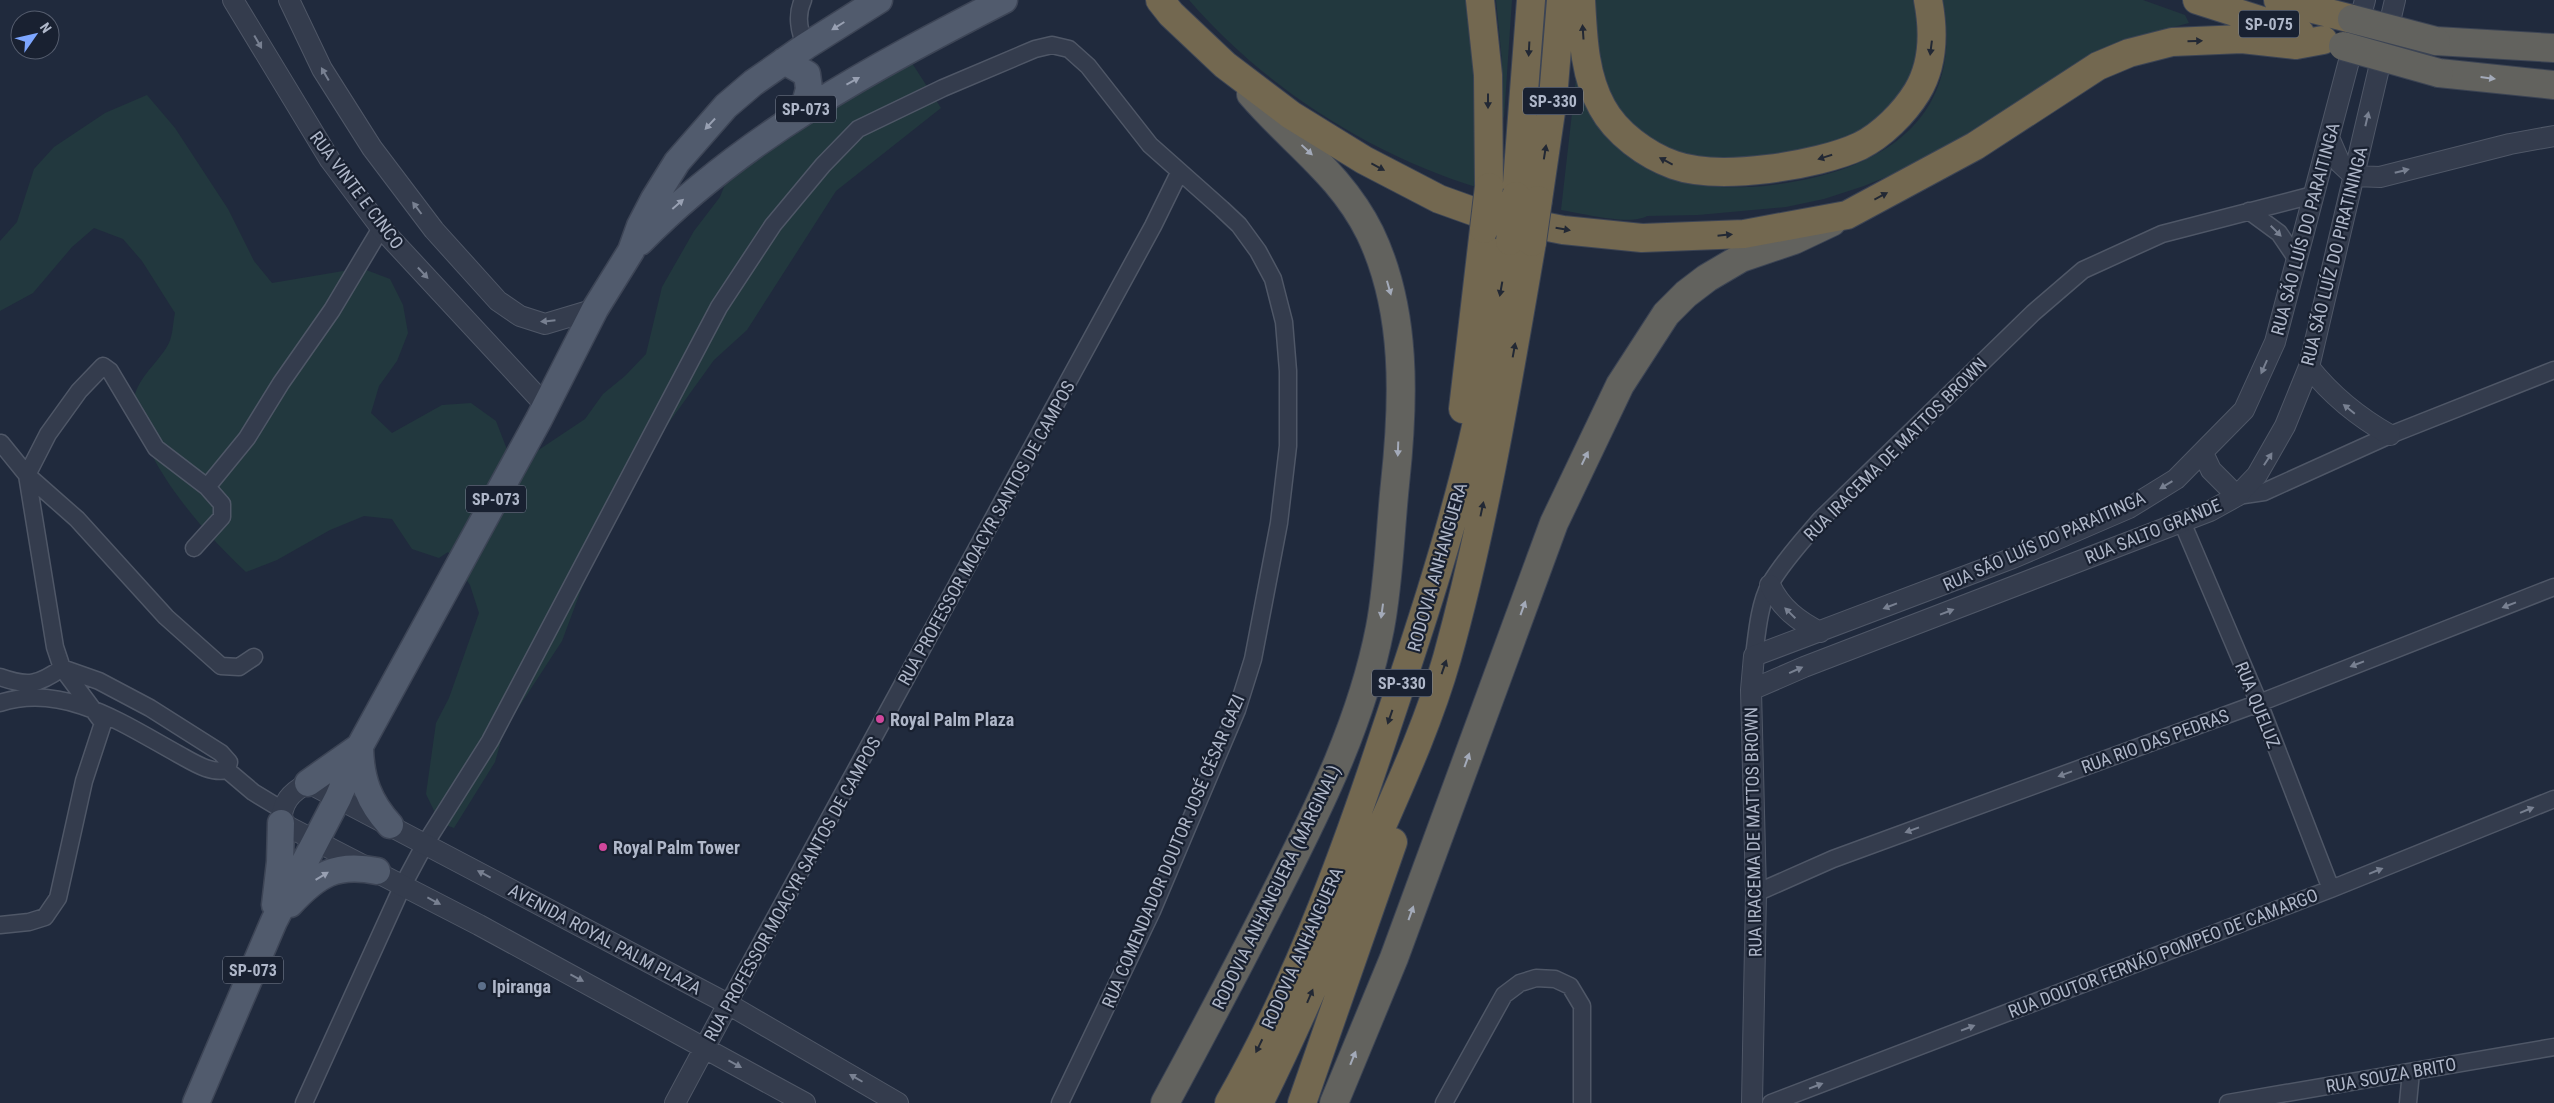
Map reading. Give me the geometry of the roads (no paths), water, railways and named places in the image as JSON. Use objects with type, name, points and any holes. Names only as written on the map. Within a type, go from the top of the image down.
[{"type":"highway","points":[[1450,527],[1489,187],[1488,75],[1480,0]]},
{"type":"highway","name":"RODOVIA ANHANGUERA","points":[[1259,1103],[1294,1032],[1418,741],[1447,658],[1478,528],[1507,387],[1527,198],[1531,0]]},
{"type":"highway","name":"RODOVIA ANHANGUERA","points":[[1527,198],[1553,98],[1560,0]]},
{"type":"highway","points":[[1581,0],[1584,48],[1594,90],[1601,106],[1624,135],[1640,147],[1675,165],[1712,171],[1761,171],[1810,161],[1860,146],[1895,120],[1918,91],[1930,60],[1932,23],[1928,0]]},
{"type":"highway","name":"SP-075","points":[[2197,0],[2333,43]]},
{"type":"highway","name":"SP-075","points":[[2278,0],[2340,8]]},
{"type":"highway","points":[[1160,5],[1225,65],[1291,115],[1364,160],[1439,199],[1478,213],[1563,230],[1642,238],[1744,234],[1847,215]]},
{"type":"highway","points":[[2340,8],[2436,41],[2548,47]]},
{"type":"highway","points":[[1334,1103],[1394,958],[1554,523],[1620,385],[1666,314],[1693,289],[1741,258],[1794,240],[1847,215],[1975,146],[2098,66],[2129,53],[2172,42],[2242,39],[2296,45],[2333,43],[2439,73],[2550,85]]},
{"type":"highway","name":"RODOVIA ANHANGUERA (MARGINAL)","points":[[1165,1103],[1219,1005],[1326,793],[1348,737],[1367,678],[1380,628],[1398,458],[1401,372],[1397,332],[1393,302],[1370,234],[1336,179],[1260,104],[1225,65]]},
{"type":"highway","name":"RODOVIA ANHANGUERA","points":[[1229,1103],[1287,988],[1331,887],[1413,650],[1450,527],[1487,372],[1521,242]]},
{"type":"highway","points":[[1302,1103],[1393,841],[1418,741]]},
{"type":"main road","name":"SP-073","points":[[196,1103],[274,921],[338,798],[360,746],[546,406],[595,309],[631,251],[640,226],[654,199],[683,155],[726,106],[753,83],[784,61],[879,0]]},
{"type":"main road","name":"SP-073","points":[[631,251],[676,205],[762,138],[833,92],[1004,0]]},
{"type":"main road","points":[[784,61],[807,74],[809,89],[803,111]]},
{"type":"main road","points":[[308,783],[360,746]]},
{"type":"main road","points":[[360,746],[362,778],[368,795],[378,812],[390,825]]},
{"type":"main road","points":[[274,921],[280,862],[281,816]]},
{"type":"main road","points":[[274,921],[300,892],[327,872],[353,868],[377,872]]},
{"type":"street","name":"RUA VINTE E CINCO","points":[[233,0],[330,160],[381,228],[546,406]]},
{"type":"street","points":[[289,0],[322,69],[372,148],[434,230],[498,301],[520,316],[545,324],[595,309]]},
{"type":"street","points":[[803,0],[799,25],[801,36],[806,46]]},
{"type":"street","name":"RUA SÃO LUÍZ DO PIRATININGA","points":[[2236,496],[2257,475],[2272,452],[2309,367],[2395,0]]},
{"type":"street","name":"RUA SÃO LUÍS DO PARAITINGA","points":[[1754,656],[2013,558],[2129,508],[2176,479],[2203,454],[2244,410],[2275,342],[2313,195],[2330,140],[2340,8]]},
{"type":"street","name":"RUA COMENDADOR DOUTOR JOSÉ CÉSAR GAZI","points":[[304,1103],[403,885],[425,844],[490,741],[617,496],[719,307],[773,225],[823,165],[858,129],[943,88],[1035,49],[1052,45],[1069,49],[1088,66],[1150,145],[1239,225],[1258,251],[1273,279],[1284,322],[1288,371],[1288,446],[1279,523],[1253,659],[1237,710],[1149,918],[1060,1103]]},
{"type":"street","points":[[2330,140],[2340,163],[2354,176],[2380,177],[2510,144],[2554,136]]},
{"type":"street","name":"RUA PROFESSOR MOACYR SANTOS DE CAMPOS","points":[[675,1103],[1129,269],[1179,173]]},
{"type":"street","name":"RUA IRACEMA DE MATTOS BROWN","points":[[1752,1103],[1756,894],[1751,690],[1759,619],[1770,585],[1799,544],[1821,519],[2033,313],[2082,270],[2162,234],[2313,195]]},
{"type":"street","points":[[2249,211],[2279,233],[2296,258]]},
{"type":"street","points":[[207,487],[247,438],[280,384],[332,310],[381,228]]},
{"type":"street","points":[[0,925],[29,922],[46,917],[58,898],[84,782],[103,723],[62,668],[55,647],[27,475],[48,434],[79,391],[103,366],[110,370],[156,448],[207,487],[222,504],[222,518],[194,548]]},
{"type":"street","points":[[2309,367],[2338,399],[2366,421],[2390,435]]},
{"type":"street","name":"RUA SALTO GRANDE","points":[[1751,690],[1804,666],[2210,511],[2236,496],[2264,492],[2390,435],[2554,370]]},
{"type":"street","points":[[1,443],[27,475],[77,519],[166,617],[221,666],[239,666],[254,657]]},
{"type":"street","points":[[2203,454],[2212,470],[2236,496]]},
{"type":"street","name":"RUA QUELUZ","points":[[2182,522],[2259,703],[2331,890]]},
{"type":"street","points":[[1770,585],[1779,602],[1789,613],[1799,622],[1820,632]]},
{"type":"street","name":"RUA RIO DAS PEDRAS","points":[[1756,894],[1833,860],[2259,703],[2554,587]]},
{"type":"street","points":[[0,677],[19,684],[41,682],[62,668]]},
{"type":"street","points":[[62,668],[99,681],[150,708],[227,758],[229,762],[227,770]]},
{"type":"street","points":[[0,703],[30,698],[61,700],[91,708],[198,764],[220,772],[227,770]]},
{"type":"street","points":[[227,770],[281,816],[316,840],[403,885],[805,1103]]},
{"type":"street","points":[[281,816],[290,794],[308,783]]},
{"type":"street","name":"AVENIDA ROYAL PALM PLAZA","points":[[308,783],[728,1004],[898,1103]]},
{"type":"street","name":"RUA DOUTOR FERNÃO POMPEO DE CAMARGO","points":[[1771,1103],[2331,890],[2554,799]]},
{"type":"street","points":[[1444,1103],[1504,995],[1520,983],[1536,978],[1555,979],[1570,986],[1582,1006],[1582,1103]]},
{"type":"street","name":"RUA SOUZA BRITO","points":[[2228,1103],[2554,1047]]},
{"type":"street","points":[[2408,1103],[2411,1072]]},
{"type":"place","name":"Royal Palm Plaza","points":[[880,719]]},
{"type":"place","name":"Royal Palm Tower","points":[[603,847]]},
{"type":"place","name":"Ipiranga","points":[[482,986]]}]
